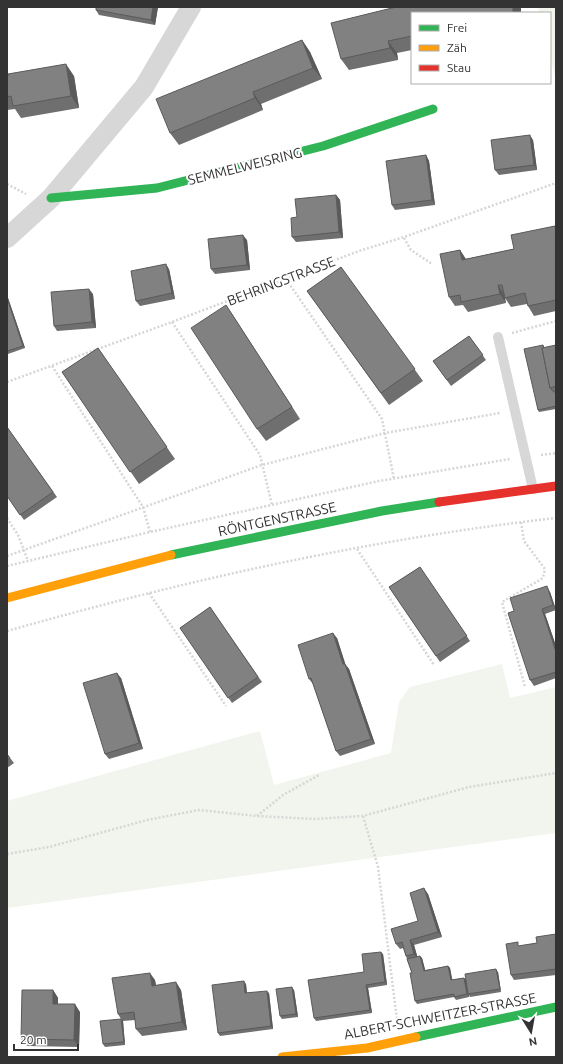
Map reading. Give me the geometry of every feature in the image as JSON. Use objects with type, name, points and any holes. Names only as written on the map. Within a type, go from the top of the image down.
[{"type":"street","points":[[7,238],[51,198],[144,87],[191,7]]},
{"type":"street","name":"SEMMELWEISRING","points":[[51,198],[157,188],[323,146],[433,109]]},
{"type":"street","name":"RÖNTGENSTRASSE","points":[[7,598],[154,558],[382,511],[556,486]]},
{"type":"street","name":"ALBERT-SCHWEITZER-STRASSE","points":[[282,1057],[368,1052],[400,1040],[556,1007]]},
{"type":"lane","points":[[498,337],[533,489]]},
{"type":"path","name":"BEHRINGSTRASSE","points":[[7,382],[172,322],[359,251],[404,237],[556,183]]},
{"type":"path","points":[[404,237],[411,250],[432,264]]},
{"type":"path","points":[[286,279],[382,419],[394,479]]},
{"type":"path","points":[[498,337],[556,321]]},
{"type":"path","points":[[172,322],[260,455],[272,505]]},
{"type":"path","points":[[52,366],[143,507],[150,532]]},
{"type":"path","points":[[7,556],[23,549],[262,465],[385,433],[514,410]]},
{"type":"path","points":[[7,566],[150,532],[394,479],[525,456],[556,453]]},
{"type":"path","points":[[7,518],[18,535],[28,561]]},
{"type":"path","points":[[7,631],[84,609],[264,566],[357,548],[489,526],[556,518]]},
{"type":"path","points":[[521,522],[524,541],[545,569],[543,578],[502,602],[525,687]]},
{"type":"path","points":[[357,548],[434,665]]},
{"type":"path","points":[[149,593],[226,706]]},
{"type":"path","points":[[7,854],[49,847],[147,820],[199,810],[257,816],[315,819],[363,816],[468,787],[556,773]]},
{"type":"path","points":[[257,816],[283,795],[319,775]]},
{"type":"path","points":[[363,816],[378,867],[400,1040]]},
{"type":"shaded area","points":[[538,7],[556,7],[556,80],[551,60],[551,12],[539,12]]},
{"type":"shaded area","points":[[502,664],[510,698],[556,687],[556,833],[7,908],[7,801],[260,731],[274,785],[391,753],[399,702],[410,687]]},
{"type":"building","points":[[96,7],[153,7],[151,20],[96,10]]},
{"type":"building","points":[[396,7],[513,7],[513,12],[411,12],[411,36],[388,41],[390,48],[341,59],[331,23]]},
{"type":"building","points":[[302,40],[313,68],[253,92],[255,98],[170,133],[156,99]]},
{"type":"building","points":[[66,64],[71,96],[13,106],[11,96],[7,97],[8,74]]},
{"type":"building","points":[[530,135],[534,165],[495,170],[491,140]]},
{"type":"building","points":[[426,155],[432,200],[392,205],[386,161]]},
{"type":"building","points":[[336,195],[339,232],[292,237],[291,218],[297,217],[295,199]]},
{"type":"building","points":[[555,226],[556,300],[528,306],[525,293],[505,298],[502,285],[498,285],[500,294],[461,302],[460,295],[449,297],[440,254],[460,250],[462,260],[514,249],[511,235]]},
{"type":"building","points":[[243,235],[247,265],[211,269],[208,239]]},
{"type":"building","points":[[166,264],[172,293],[136,301],[131,271]]},
{"type":"building","points":[[341,267],[415,369],[381,393],[307,291]]},
{"type":"building","points":[[89,289],[92,322],[54,326],[51,292]]},
{"type":"building","points":[[7,298],[23,346],[7,351]]},
{"type":"building","points":[[226,305],[292,407],[257,429],[191,328]]},
{"type":"building","points":[[469,336],[483,355],[447,380],[433,361]]},
{"type":"building","points":[[543,345],[544,348],[542,348],[550,388],[556,392],[556,406],[538,410],[524,349]]},
{"type":"building","points":[[556,345],[556,386],[550,388],[542,348]]},
{"type":"building","points":[[98,348],[167,447],[130,472],[62,372]]},
{"type":"building","points":[[7,427],[53,492],[20,515],[7,496]]},
{"type":"building","points":[[420,567],[467,636],[436,656],[389,587]]},
{"type":"building","points":[[547,586],[553,605],[542,609],[556,652],[556,672],[530,680],[508,613],[514,611],[510,598]]},
{"type":"building","points":[[210,607],[258,677],[228,698],[180,628]]},
{"type":"building","points":[[333,633],[371,739],[336,751],[298,645]]},
{"type":"building","points":[[117,673],[139,743],[105,754],[83,683]]},
{"type":"building","points":[[424,888],[438,932],[410,940],[414,954],[406,956],[402,942],[396,944],[391,929],[418,921],[410,893]]},
{"type":"building","points":[[556,934],[556,969],[511,975],[506,944],[518,942],[518,946],[537,943],[536,937]]},
{"type":"building","points":[[381,952],[385,982],[366,985],[370,1010],[314,1018],[308,980],[364,972],[362,954]]},
{"type":"building","points":[[420,956],[424,971],[448,966],[451,980],[464,978],[467,994],[454,997],[454,994],[415,1001],[410,973],[412,973],[407,959]]},
{"type":"building","points":[[496,969],[500,989],[468,994],[465,974]]},
{"type":"building","points":[[150,973],[152,986],[176,982],[182,1022],[136,1029],[134,1012],[118,1014],[112,978]]},
{"type":"building","points":[[244,981],[245,993],[267,991],[271,1026],[218,1033],[212,985]]},
{"type":"building","points":[[292,987],[296,1014],[280,1016],[276,989]]},
{"type":"building","points":[[22,990],[53,990],[53,1004],[75,1004],[74,1040],[21,1039]]},
{"type":"building","points":[[121,1019],[124,1042],[103,1044],[100,1021]]},
{"type":"traffic: fast","points":[[51,198],[157,188],[323,146],[433,109]]},
{"type":"traffic: fast","points":[[171,555],[382,511],[439,502]]},
{"type":"traffic: fast","points":[[416,1037],[556,1007]]},
{"type":"traffic: slow","points":[[7,598],[171,555]]},
{"type":"traffic: slow","points":[[282,1057],[367,1048],[416,1037]]},
{"type":"traffic: jam","points":[[439,502],[556,486]]}]
